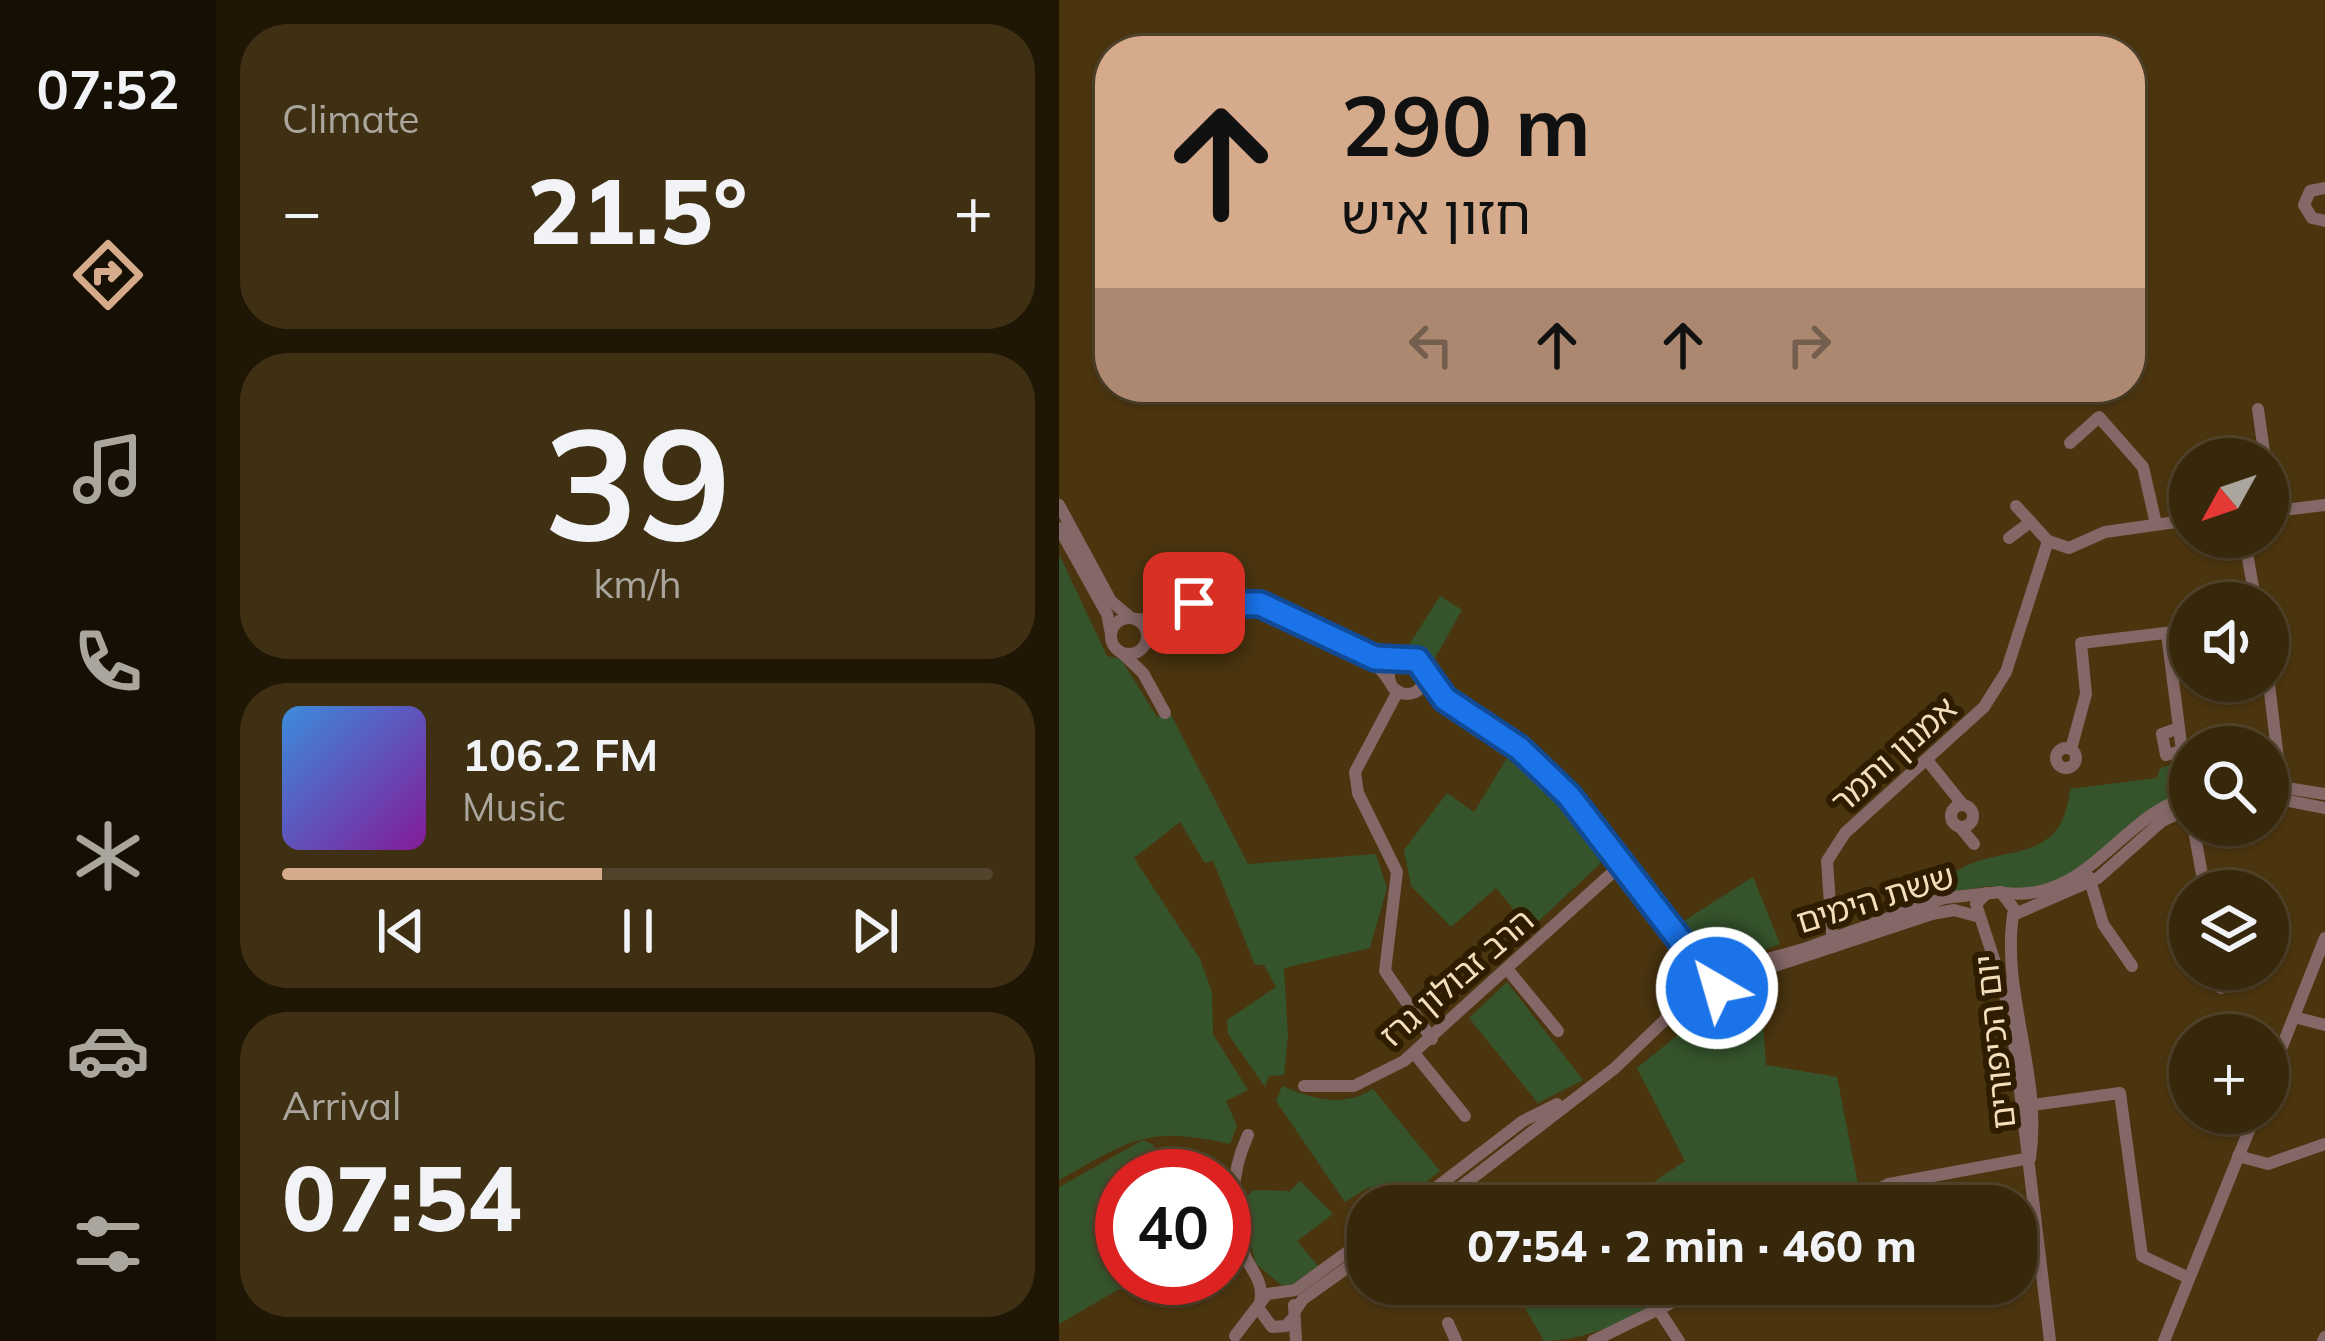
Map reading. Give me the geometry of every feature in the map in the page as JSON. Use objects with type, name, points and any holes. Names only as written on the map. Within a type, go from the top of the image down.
[{"type":"street","points":[[2325,188],[2310,191],[2304,202],[2310,216],[2325,221]]},
{"type":"street","points":[[2258,409],[2262,438]]},
{"type":"street","points":[[2070,443],[2099,417],[2143,467],[2156,524]]},
{"type":"street","points":[[1059,505],[1115,607],[1146,629],[1144,673]]},
{"type":"street","points":[[2289,509],[2325,505]]},
{"type":"street","points":[[2016,506],[2048,541],[2069,548],[2105,532],[2169,522]]},
{"type":"street","points":[[2009,538],[2029,523]]},
{"type":"street","points":[[1059,527],[1109,618],[1121,652],[1144,673],[1165,713]]},
{"type":"street","name":"אמנון ותמר","points":[[1832,944],[1827,861],[1845,833],[1985,707],[2006,672],[2048,541]]},
{"type":"street","points":[[1111,634],[1117,622],[1133,618],[1169,614],[1201,602],[1247,602],[1292,616],[1359,651],[1399,689],[1470,716]]},
{"type":"street","points":[[1121,652],[1133,654],[1169,614]]},
{"type":"street","points":[[2071,749],[2087,685],[2081,643],[2167,634],[2179,726]]},
{"type":"street","points":[[1359,651],[1417,660],[1442,696],[1536,763],[1717,980],[1717,991],[1666,1018],[1615,1068],[1462,1185]]},
{"type":"street","points":[[1399,689],[1390,669],[1401,659]]},
{"type":"street","points":[[1399,689],[1421,688],[1425,672]]},
{"type":"street","points":[[1399,689],[1358,758],[1355,781],[1397,872],[1385,971],[1432,1039]]},
{"type":"street","points":[[1927,760],[1973,818],[1961,828],[1974,844]]},
{"type":"street","points":[[2289,793],[2325,794]]},
{"type":"street","points":[[2289,796],[2325,808]]},
{"type":"street","points":[[2012,918],[2012,904],[1994,892],[1976,904],[1979,921],[1995,930],[2169,824]]},
{"type":"street","name":"הרב זבולון גרז","points":[[1304,1086],[1337,1089],[1363,1084],[1414,1053],[1624,863]]},
{"type":"street","points":[[2089,876],[2103,924],[2132,966]]},
{"type":"street","name":"ששת הימים","points":[[1717,991],[1731,981],[1944,898],[2023,893],[2089,876]]},
{"type":"street","name":"ששת הימים","points":[[1708,968],[1727,970],[1954,910],[1979,921]]},
{"type":"street","name":"יום הכיפורים","points":[[2012,918],[2032,1105],[2029,1157]]},
{"type":"street","name":"יום הכיפורים","points":[[1979,921],[2011,1024],[2048,1341]]},
{"type":"street","points":[[1669,926],[1687,998],[1701,1002]]},
{"type":"street","points":[[2289,1029],[2325,938]]},
{"type":"street","points":[[1666,1018],[1693,967],[1708,968]]},
{"type":"street","points":[[1508,970],[1558,1031]]},
{"type":"street","points":[[2294,1016],[2325,1025]]},
{"type":"street","points":[[1414,1053],[1465,1116]]},
{"type":"street","points":[[2032,1105],[2120,1093],[2142,1256],[2189,1278]]},
{"type":"street","points":[[1439,1185],[1523,1121],[1574,1096]]},
{"type":"street","points":[[2164,1341],[2247,1134]]},
{"type":"street","points":[[1247,1135],[1232,1198],[1241,1244],[1256,1275],[1259,1305],[1273,1327],[1292,1341]]},
{"type":"street","points":[[2238,1156],[2268,1164],[2325,1144]]},
{"type":"street","points":[[1887,1185],[2029,1157]]},
{"type":"street","points":[[1231,1339],[1259,1305],[1280,1292],[1295,1290],[1347,1253]]},
{"type":"street","points":[[1292,1341],[1294,1314],[1303,1299],[1347,1268]]},
{"type":"street","points":[[1256,1275],[1280,1292],[1294,1314]]},
{"type":"street","points":[[1593,1341],[1672,1305]]},
{"type":"street","points":[[1660,1312],[1679,1341]]},
{"type":"street","points":[[1231,1339],[1273,1327],[1294,1314]]},
{"type":"street","points":[[1448,1323],[1456,1341]]},
{"type":"green space","points":[[1059,554],[1107,656],[1121,659],[1157,717],[1169,711],[1248,864],[1376,854],[1387,888],[1370,948],[1284,968],[1288,1036],[1284,1075],[1269,1076],[1265,1087],[1228,1034],[1227,1020],[1276,987],[1264,965],[1255,965],[1213,861],[1205,863],[1180,822],[1134,858],[1200,959],[1212,992],[1213,1034],[1248,1090],[1226,1101],[1237,1126],[1230,1144],[1158,1136],[1117,1149],[1095,1149],[1095,1160],[1059,1180]]},
{"type":"green space","points":[[1440,596],[1462,610],[1434,660],[1409,645]]},
{"type":"green space","points":[[1507,758],[1575,823],[1601,863],[1530,929],[1496,888],[1451,927],[1411,886],[1404,850],[1447,793],[1474,812]]},
{"type":"green space","points":[[2169,766],[2169,809],[2081,870],[2025,890],[1991,886],[1934,894],[1972,863],[2034,846],[2051,836],[2063,818],[2070,789],[2157,778],[2160,768]]},
{"type":"green space","points":[[1753,877],[1780,944],[1738,960],[1710,959],[1679,924]]},
{"type":"green space","points":[[1760,980],[1766,1065],[1837,1077],[1858,1185],[1649,1185],[1685,1161],[1637,1068],[1702,1015],[1734,1007]]},
{"type":"green space","points":[[1507,982],[1583,1080],[1538,1103],[1469,1018]]},
{"type":"green space","points":[[1282,1086],[1328,1100],[1373,1089],[1440,1171],[1422,1185],[1347,1185],[1345,1202],[1276,1101]]},
{"type":"green space","points":[[1143,1140],[1154,1145],[1153,1149],[1127,1149]]},
{"type":"green space","points":[[1095,1167],[1095,1303],[1059,1324],[1059,1187]]},
{"type":"green space","points":[[1300,1181],[1333,1214],[1297,1241],[1318,1266],[1293,1284],[1281,1285],[1256,1264],[1251,1245],[1251,1192],[1290,1191]]},
{"type":"green space","points":[[1523,1305],[1653,1305],[1601,1330],[1544,1341]]},
{"type":"route","points":[[1194,603],[1260,604],[1375,658],[1417,660],[1445,699],[1519,748],[1569,796],[1680,940],[1714,972],[1717,988]]}]
